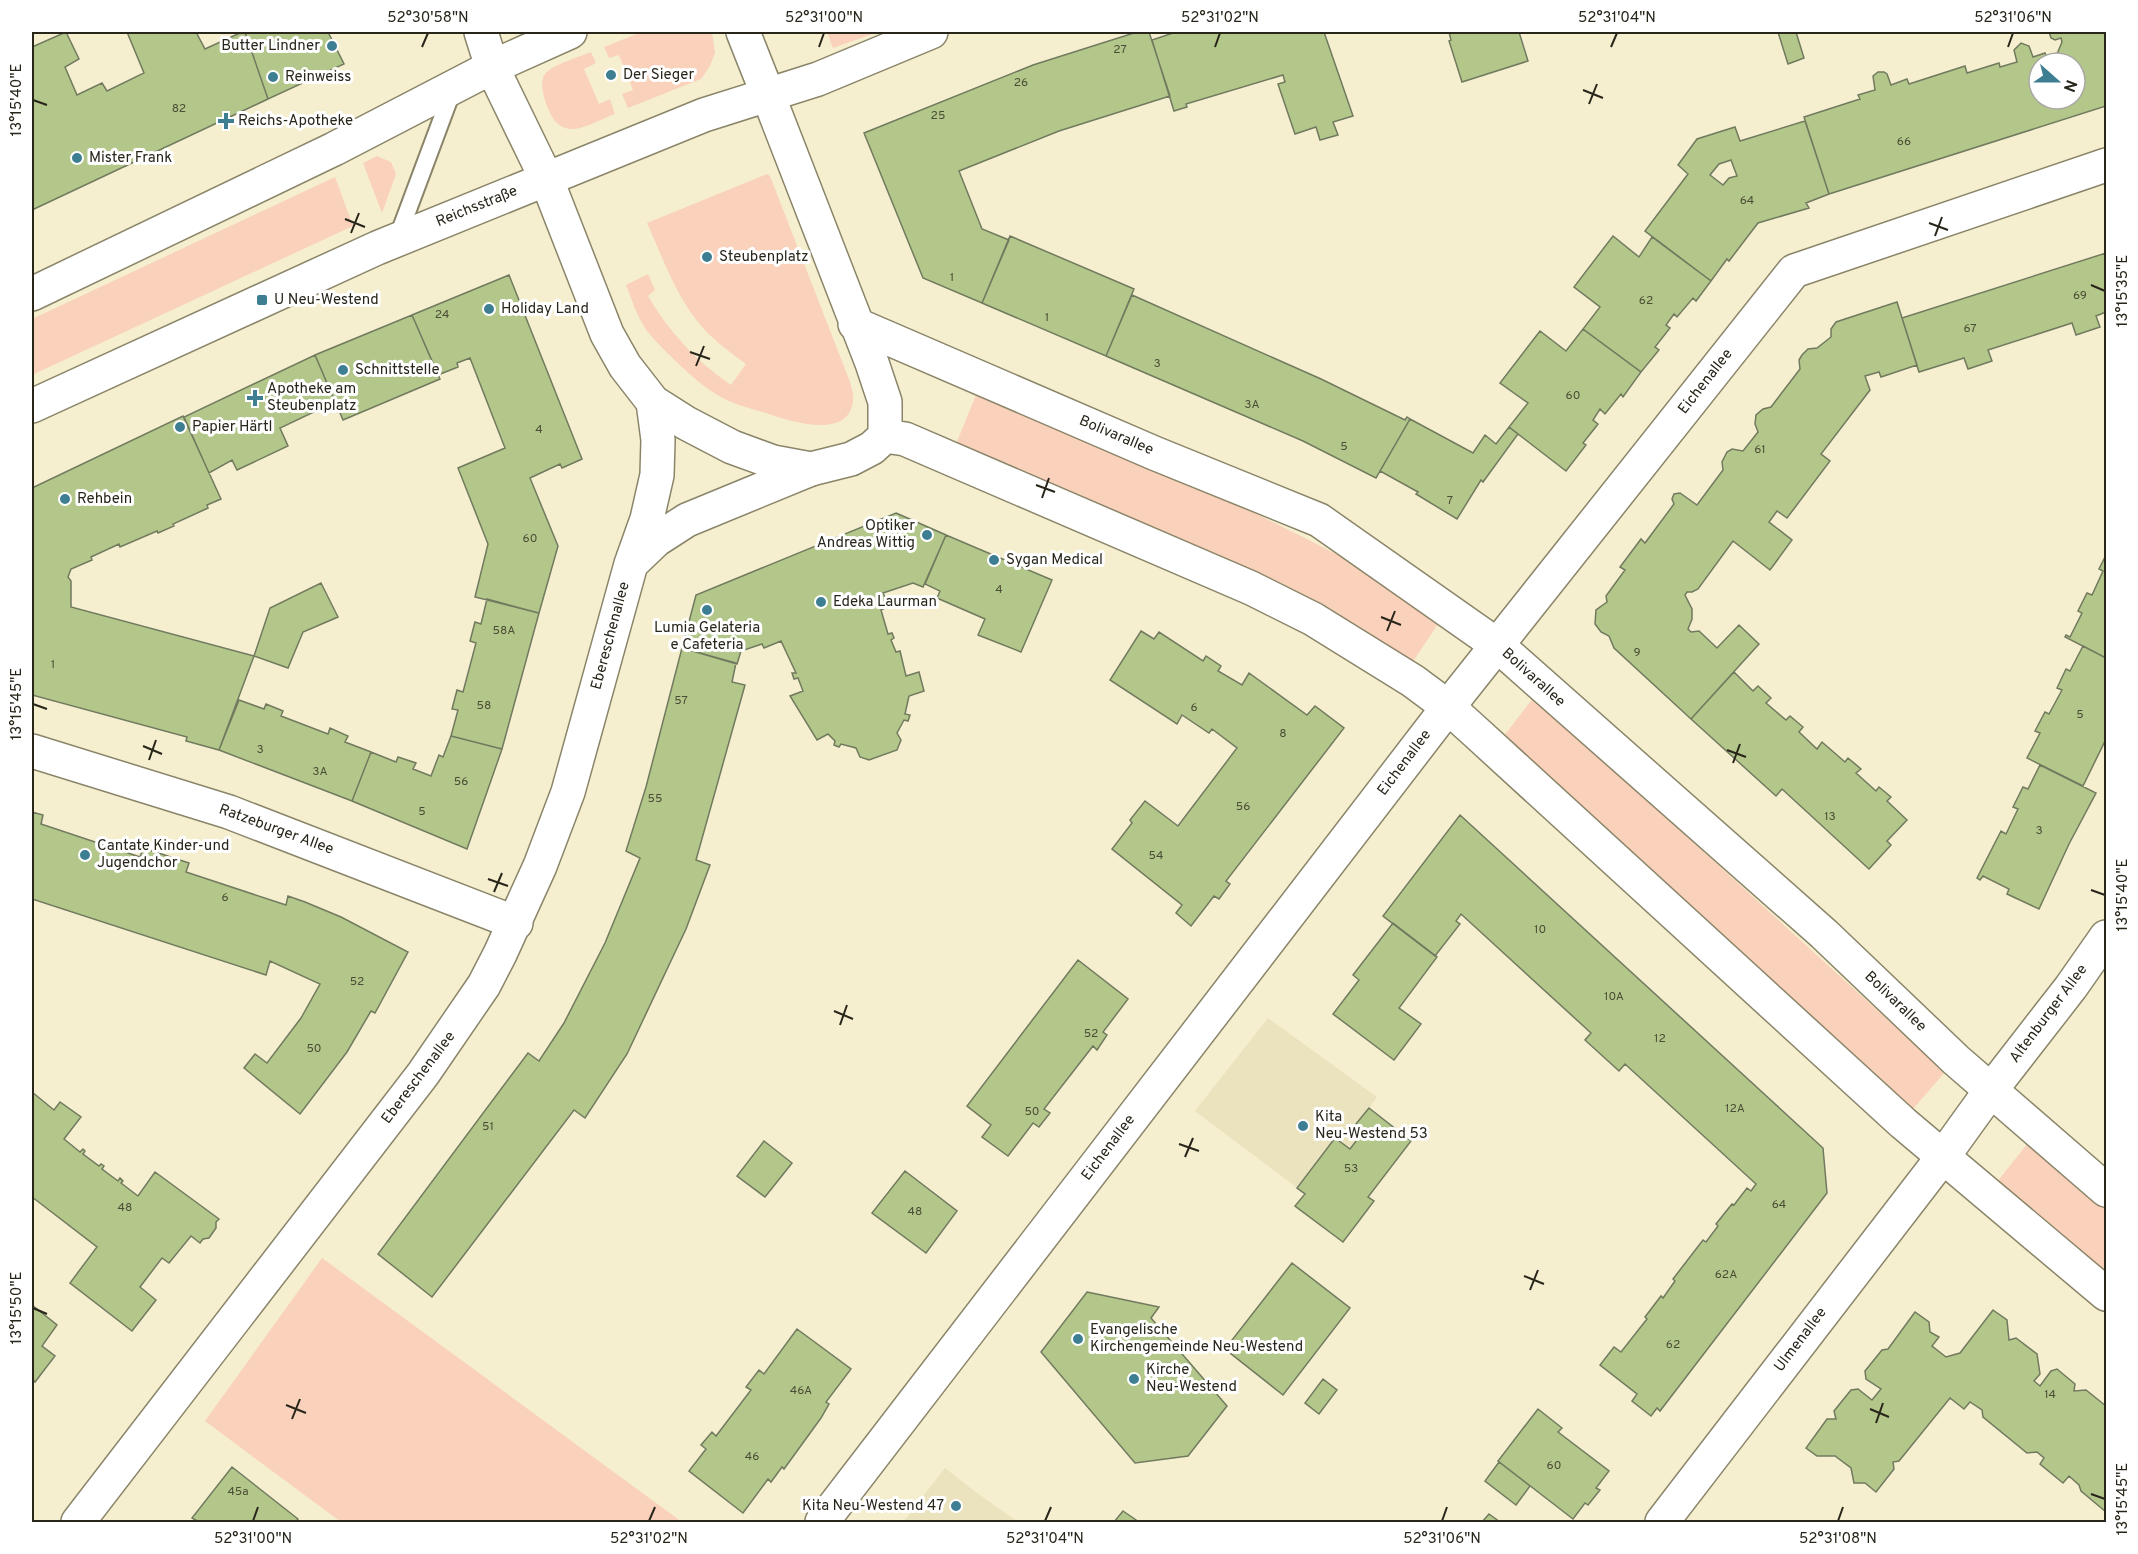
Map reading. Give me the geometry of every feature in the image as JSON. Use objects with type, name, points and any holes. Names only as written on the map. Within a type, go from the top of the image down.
[{"type":"street","points":[[481,32],[492,67],[546,178],[607,334],[625,366],[653,402],[686,423],[732,447],[773,462],[811,469],[851,459],[872,448],[885,436],[885,402],[743,32]]},
{"type":"street","points":[[32,294],[334,148],[492,67],[570,32]]},
{"type":"street","name":"Reichsstraße","points":[[32,406],[397,240],[546,178],[704,115],[818,79],[931,32]]},
{"type":"street","name":"Eichenallee","points":[[822,1522],[1448,707],[1794,271],[2106,165]]},
{"type":"street","name":"Bolivarallee","points":[[855,324],[1154,453],[1319,520],[1497,645],[1824,934],[1991,1090],[2106,1190]]},
{"type":"street","name":"Ebereschenallee","points":[[78,1522],[423,1074],[484,985],[516,923],[568,792],[631,564],[647,519],[657,475],[658,440],[653,402]]},
{"type":"street","points":[[885,436],[905,439],[1251,588],[1313,619],[1413,681],[1448,707],[1942,1158],[2106,1294]]},
{"type":"street","name":"Ebereschenallee","points":[[631,564],[656,540],[687,520],[811,469]]},
{"type":"street","name":"Ratzeburger Allee","points":[[32,751],[229,812],[516,923]]},
{"type":"street","name":"Altenburger Allee","points":[[1942,1158],[2106,937]]},
{"type":"street","name":"Ulmenallee","points":[[1662,1522],[1942,1158]]},
{"type":"lane","points":[[397,240],[454,87]]},
{"type":"shaded area","points":[[642,32],[712,32],[715,53],[701,79],[628,108],[622,94],[633,90],[619,55],[609,58],[604,47]]},
{"type":"shaded area","points":[[827,32],[878,32],[833,48]]},
{"type":"shaded area","points":[[591,52],[596,63],[584,69],[599,104],[610,99],[615,114],[581,128],[565,128],[557,123],[549,111],[544,98],[543,79],[545,74],[554,67]]},
{"type":"shaded area","points":[[377,156],[391,162],[396,174],[382,213],[363,163]]},
{"type":"shaded area","points":[[767,174],[770,176],[850,382],[853,400],[849,413],[841,420],[830,424],[817,425],[789,420],[735,404],[714,393],[684,369],[647,331],[626,285],[648,274],[655,290],[648,296],[665,322],[695,356],[731,385],[746,364],[713,338],[691,313],[674,284],[647,223]]},
{"type":"shaded area","points":[[335,177],[353,226],[32,375],[32,319]]},
{"type":"shaded area","points":[[976,395],[1236,504],[1353,563],[1440,621],[1412,663],[1328,607],[1281,583],[956,444]]},
{"type":"shaded area","points":[[1534,697],[1945,1072],[1913,1109],[1503,737]]},
{"type":"shaded area","name":"Kita Neu-Westend 53","points":[[1268,1018],[1377,1097],[1369,1108],[1411,1141],[1369,1196],[1374,1201],[1343,1242],[1295,1206],[1305,1194],[1195,1111]]},
{"type":"shaded area","points":[[2028,1143],[2106,1209],[2106,1274],[1997,1182]]},
{"type":"shaded area","points":[[322,1258],[682,1522],[341,1522],[205,1421]]},
{"type":"shaded area","name":"Kita Neu-Westend 47","points":[[945,1468],[973,1490],[1018,1522],[903,1522]]},
{"type":"building","points":[[66,32],[79,59],[65,67],[77,95],[102,83],[107,91],[144,73],[127,32],[196,32],[205,49],[245,32],[268,99],[32,210],[32,47]]},
{"type":"building","points":[[245,32],[328,32],[344,64],[268,99]]},
{"type":"building","points":[[1137,32],[1149,32],[1170,96],[1059,131],[959,171],[982,229],[1009,240],[982,303],[923,278],[864,133],[1033,65]]},
{"type":"building","points":[[1176,32],[1324,32],[1353,116],[1333,122],[1338,135],[1320,140],[1316,127],[1295,134],[1278,84],[1285,82],[1283,75],[1186,104],[1187,107],[1174,111],[1152,40]]},
{"type":"building","points":[[1449,32],[1519,32],[1528,61],[1462,82],[1449,41],[1451,40]]},
{"type":"building","points":[[1778,32],[1796,32],[1804,58],[1788,64]]},
{"type":"building","points":[[2049,32],[2106,32],[2106,106],[1829,194],[1804,117],[1860,99],[1858,95],[1875,90],[1873,76],[1878,72],[1887,74],[1891,85],[1907,79],[1909,84],[1965,66],[1967,73],[1999,63],[2000,67],[2017,62],[2014,50],[2021,43],[2029,46],[2031,51],[2027,51],[2027,111],[2087,111],[2087,51],[2058,51],[2062,42],[2061,38],[2055,40],[2051,38]]},
{"type":"building","points":[[1805,121],[1829,194],[1806,203],[1809,208],[1758,223],[1711,281],[1645,231],[1688,174],[1678,165],[1697,139],[1735,127],[1740,141]],"holes":[[[1731,160],[1737,176],[1729,178],[1723,185],[1710,175],[1719,164]]]},
{"type":"building","points":[[1010,236],[1134,289],[1106,356],[982,303]]},
{"type":"building","points":[[1613,236],[1639,257],[1652,237],[1711,281],[1696,301],[1693,298],[1677,317],[1674,314],[1666,325],[1670,328],[1655,347],[1659,350],[1641,372],[1583,329],[1600,307],[1574,287]]},
{"type":"building","points":[[2106,253],[2106,312],[2096,316],[2100,327],[2076,335],[2072,323],[1988,350],[1992,361],[1968,369],[1964,358],[1919,372],[1902,318]]},
{"type":"building","points":[[509,275],[582,459],[562,468],[560,464],[530,478],[558,546],[539,613],[475,597],[488,544],[458,468],[505,448],[470,358],[457,363],[458,367],[438,375],[412,315]]},
{"type":"building","points":[[1132,295],[1321,379],[1405,420],[1407,417],[1410,419],[1376,478],[1303,441],[1106,356]]},
{"type":"building","points":[[1897,302],[1917,365],[1881,377],[1879,372],[1865,376],[1870,390],[1821,454],[1830,461],[1787,518],[1777,511],[1769,522],[1792,540],[1770,570],[1733,541],[1698,589],[1687,592],[1685,595],[1692,609],[1692,619],[1688,629],[1691,632],[1699,631],[1717,648],[1739,625],[1759,644],[1691,719],[1614,648],[1609,636],[1601,632],[1595,624],[1596,610],[1607,602],[1606,596],[1625,570],[1620,567],[1641,539],[1645,543],[1674,504],[1672,499],[1674,494],[1680,493],[1697,505],[1723,470],[1722,462],[1727,452],[1732,449],[1743,451],[1758,432],[1755,424],[1756,415],[1763,409],[1771,407],[1800,369],[1799,360],[1802,355],[1808,349],[1817,348],[1831,337],[1831,329],[1836,322]]},
{"type":"building","points":[[412,315],[440,379],[343,420],[315,355]]},
{"type":"building","points":[[1583,329],[1641,372],[1623,397],[1621,394],[1605,414],[1600,409],[1593,420],[1598,424],[1583,443],[1586,445],[1566,471],[1509,427],[1528,403],[1500,383],[1540,331],[1566,351]]},
{"type":"building","points":[[315,355],[335,402],[280,428],[288,446],[237,470],[232,460],[209,473],[184,417]]},
{"type":"building","points":[[183,416],[221,499],[207,505],[208,508],[173,524],[174,526],[120,547],[119,544],[71,569],[68,577],[71,581],[71,607],[254,656],[219,750],[186,741],[187,737],[32,695],[32,488]]},
{"type":"building","points":[[1410,419],[1473,453],[1485,435],[1496,444],[1509,427],[1518,434],[1483,482],[1481,480],[1457,519],[1416,494],[1418,492],[1380,471]]},
{"type":"building","points":[[896,513],[946,535],[923,587],[913,583],[883,593],[889,606],[881,610],[888,634],[892,633],[894,638],[891,640],[896,652],[900,651],[906,676],[919,672],[924,691],[909,696],[905,714],[910,715],[908,721],[904,720],[897,733],[901,740],[897,750],[869,760],[860,757],[856,748],[841,744],[839,747],[834,745],[835,741],[828,734],[817,740],[790,696],[803,691],[798,678],[794,679],[792,673],[796,673],[781,641],[764,648],[762,644],[741,651],[737,664],[682,648],[696,595]]},
{"type":"building","points":[[946,535],[1052,580],[1021,652],[978,635],[985,619],[937,598],[940,591],[925,584]]},
{"type":"building","points":[[2106,555],[2106,658],[2065,637],[2066,635],[2070,637],[2082,613],[2078,611],[2087,593],[2092,595],[2103,571],[2099,569]]},
{"type":"building","points":[[321,583],[338,617],[303,632],[288,668],[254,656],[270,608]]},
{"type":"building","points":[[487,599],[539,613],[502,749],[451,736],[458,710],[452,709],[457,690],[463,692],[476,643],[470,641],[475,622],[481,624]]},
{"type":"building","points":[[1141,631],[1154,639],[1159,632],[1203,661],[1206,656],[1221,666],[1218,671],[1242,685],[1249,673],[1307,715],[1315,706],[1344,728],[1226,881],[1230,884],[1219,899],[1214,896],[1191,926],[1176,913],[1182,905],[1112,849],[1145,801],[1178,826],[1237,748],[1212,729],[1209,733],[1182,715],[1177,724],[1110,680]]},
{"type":"building","points":[[2083,646],[2106,658],[2106,739],[2083,786],[2027,758],[2040,733],[2035,731],[2045,712],[2049,714],[2062,690],[2057,688],[2066,669],[2070,671]]},
{"type":"building","points":[[682,648],[736,663],[732,682],[745,685],[696,860],[710,865],[686,929],[627,1054],[585,1118],[574,1110],[432,1297],[378,1254],[528,1053],[539,1061],[564,1023],[605,943],[640,858],[626,851],[646,787]]},
{"type":"building","points":[[1734,672],[1753,691],[1758,686],[1771,698],[1766,703],[1786,720],[1790,716],[1803,727],[1799,732],[1817,749],[1822,742],[1845,762],[1848,758],[1861,769],[1856,773],[1876,791],[1879,787],[1891,797],[1887,801],[1907,820],[1887,841],[1891,845],[1869,869],[1782,789],[1776,796],[1691,719]]},
{"type":"building","points":[[239,700],[264,709],[266,704],[283,711],[281,716],[328,734],[330,728],[348,736],[345,742],[371,752],[352,801],[219,750]]},
{"type":"building","points":[[451,736],[502,749],[467,849],[352,801],[371,752],[396,762],[398,757],[416,763],[413,769],[431,776],[439,755],[443,757]]},
{"type":"building","points":[[2040,765],[2096,793],[2039,909],[2007,894],[2009,889],[1983,876],[1980,880],[1977,878],[2001,831],[2006,834],[2018,809],[2013,807],[2023,787],[2028,789]]},
{"type":"building","points":[[32,812],[43,815],[41,824],[140,857],[143,848],[189,863],[186,872],[286,905],[288,896],[305,902],[341,917],[408,952],[375,1013],[371,1011],[347,1052],[300,1114],[244,1068],[255,1054],[267,1063],[301,1018],[320,984],[270,961],[266,975],[32,899]]},
{"type":"building","points":[[1460,815],[1823,1148],[1827,1193],[1660,1411],[1657,1408],[1651,1416],[1632,1401],[1637,1394],[1600,1365],[1614,1347],[1621,1352],[1647,1319],[1645,1317],[1661,1296],[1663,1298],[1675,1281],[1673,1279],[1703,1240],[1706,1242],[1718,1226],[1716,1224],[1747,1188],[1751,1191],[1756,1184],[1625,1064],[1619,1071],[1585,1040],[1591,1033],[1461,914],[1456,921],[1460,924],[1435,956],[1383,916]]},
{"type":"building","points":[[1393,923],[1437,957],[1399,1008],[1421,1024],[1394,1060],[1333,1014],[1359,980],[1353,975]]},
{"type":"building","points":[[1078,960],[1128,999],[1103,1032],[1107,1035],[1097,1050],[1093,1046],[1044,1109],[1050,1113],[1039,1127],[1033,1123],[1008,1156],[982,1137],[991,1125],[967,1106]]},
{"type":"building","points":[[32,1092],[54,1110],[60,1102],[81,1117],[64,1139],[80,1152],[83,1149],[85,1151],[83,1154],[99,1166],[101,1164],[104,1166],[102,1169],[118,1181],[120,1178],[123,1181],[121,1183],[138,1196],[155,1172],[219,1219],[209,1238],[203,1239],[200,1243],[191,1236],[169,1263],[162,1258],[140,1287],[156,1300],[132,1331],[70,1283],[97,1247],[32,1197]]},
{"type":"building","name":"Kita Neu-Westend 53","points":[[1369,1108],[1411,1141],[1368,1197],[1374,1201],[1343,1242],[1295,1206],[1305,1194],[1297,1188],[1335,1138],[1350,1149],[1360,1136],[1351,1130]]},
{"type":"building","points":[[764,1141],[792,1163],[765,1197],[737,1176]]},
{"type":"building","points":[[905,1171],[957,1211],[926,1253],[872,1213]]},
{"type":"building","points":[[1292,1263],[1350,1308],[1283,1395],[1225,1349]]},
{"type":"building","name":"Kirche Neu-Westend","points":[[1087,1292],[1159,1307],[1151,1318],[1227,1406],[1188,1456],[1135,1463],[1041,1352]]},
{"type":"building","points":[[32,1305],[57,1325],[42,1346],[55,1356],[35,1382],[32,1379]]},
{"type":"building","points":[[1993,1310],[2007,1320],[2009,1340],[2016,1338],[2037,1354],[2040,1374],[2034,1381],[2040,1386],[2051,1371],[2057,1369],[2075,1384],[2074,1391],[2086,1390],[2106,1406],[2106,1512],[2081,1491],[2079,1485],[2069,1476],[2063,1483],[2040,1464],[2044,1458],[2037,1452],[2027,1453],[1983,1417],[1982,1410],[1970,1402],[1964,1409],[1950,1398],[1899,1461],[1893,1462],[1894,1469],[1876,1492],[1865,1483],[1854,1483],[1851,1468],[1835,1456],[1817,1456],[1806,1448],[1827,1419],[1836,1419],[1834,1411],[1851,1390],[1858,1389],[1872,1400],[1881,1389],[1866,1379],[1865,1371],[1882,1350],[1888,1349],[1915,1312],[1929,1322],[1930,1332],[1939,1337],[1932,1346],[1946,1357],[1960,1353]]},
{"type":"building","points":[[797,1329],[851,1369],[826,1402],[829,1404],[821,1418],[784,1469],[782,1467],[771,1482],[768,1479],[743,1513],[689,1471],[706,1449],[701,1445],[712,1432],[716,1436],[751,1390],[746,1387],[759,1370],[764,1374]]},
{"type":"building","points":[[1323,1379],[1337,1390],[1319,1414],[1305,1403]]},
{"type":"building","points":[[1538,1409],[1562,1428],[1558,1432],[1609,1471],[1596,1488],[1600,1490],[1588,1505],[1585,1503],[1573,1519],[1498,1461]]},
{"type":"building","points":[[1499,1462],[1530,1486],[1516,1505],[1485,1481]]},
{"type":"building","points":[[232,1467],[298,1519],[295,1522],[199,1522],[192,1518]]},
{"type":"building","points":[[1123,1511],[1139,1522],[1114,1522]]},
{"type":"building","points":[[1489,1514],[1500,1522],[1482,1522]]},
{"type":"place","name":"Butter Lindner","points":[[332,46]]},
{"type":"place","name":"Der Sieger","points":[[611,75]]},
{"type":"place","name":"Reinweiss","points":[[273,77]]},
{"type":"place","name":"Reichs-Apotheke","points":[[226,121]]},
{"type":"place","name":"Mister Frank","points":[[77,158]]},
{"type":"place","name":"Steubenplatz","points":[[707,257]]},
{"type":"place","name":"U Neu-Westend","points":[[262,300]]},
{"type":"place","name":"Holiday Land","points":[[489,309]]},
{"type":"place","name":"Schnittstelle","points":[[343,370]]},
{"type":"place","name":"Apotheke am Steubenplatz","points":[[255,398]]},
{"type":"place","name":"Papier Härtl","points":[[180,427]]},
{"type":"place","name":"Rehbein","points":[[65,499]]},
{"type":"place","name":"Optiker Andreas Wittig","points":[[927,535]]},
{"type":"place","name":"Sygan Medical","points":[[994,560]]},
{"type":"place","name":"Edeka Laurman","points":[[821,602]]},
{"type":"place","name":"Lumia Gelateria e Cafeteria","points":[[707,610]]},
{"type":"place","name":"Cantate Kinder-und Jugendchor","points":[[85,855]]},
{"type":"place","name":"Kita Neu-Westend 53","points":[[1303,1126]]},
{"type":"place","name":"Evangelische Kirchengemeinde Neu-Westend","points":[[1078,1339]]},
{"type":"place","name":"Kirche Neu-Westend","points":[[1134,1379]]},
{"type":"place","name":"Kita Neu-Westend 47","points":[[956,1506]]}]
